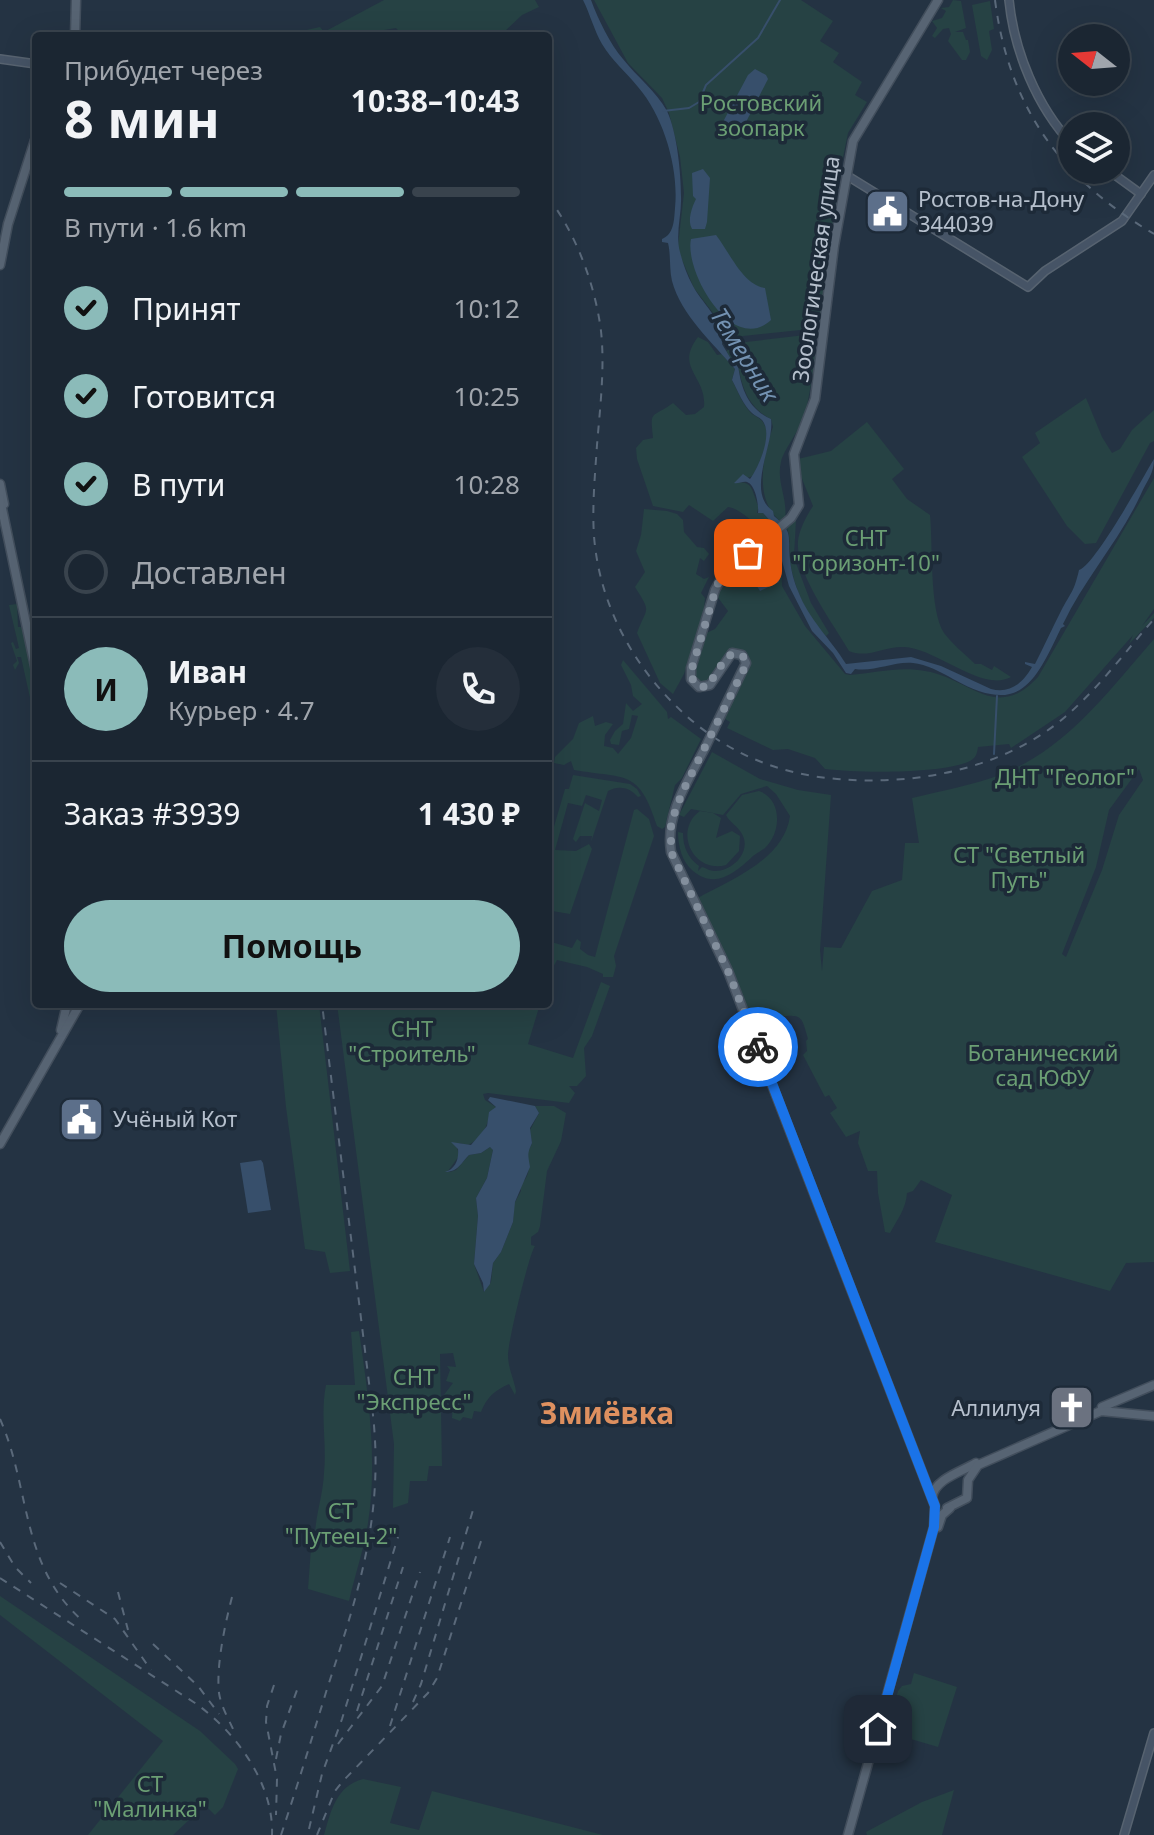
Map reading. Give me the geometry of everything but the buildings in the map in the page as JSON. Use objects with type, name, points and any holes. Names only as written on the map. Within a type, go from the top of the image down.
[{"type":"main road","points":[[74,0],[74,32]]},
{"type":"main road","name":"Зоологическая улица","points":[[923,1475],[728,971],[671,852],[669,836],[673,813],[741,678],[745,660],[737,653],[729,655],[712,682],[704,687],[693,682],[691,668],[720,580],[791,518],[799,505],[794,454],[815,399],[834,246],[856,134],[938,0]]},
{"type":"main road","points":[[1009,0],[1017,41],[1034,87],[1058,127]]},
{"type":"main road","points":[[0,59],[32,63]]},
{"type":"main road","points":[[0,246],[32,139]]},
{"type":"main road","points":[[0,265],[8,224],[32,149]]},
{"type":"main road","points":[[846,175],[1028,287],[1045,271],[1117,225],[1154,175]]},
{"type":"main road","points":[[1127,184],[1141,194]]},
{"type":"main road","points":[[0,484],[32,627]]},
{"type":"main road","points":[[0,499],[32,652]]},
{"type":"main road","points":[[0,1144],[59,1041],[69,1009]]},
{"type":"main road","points":[[851,1835],[934,1527],[934,1488],[989,1457],[1154,1385]]},
{"type":"main road","points":[[1132,1413],[1125,1402],[1139,1392]]},
{"type":"main road","points":[[851,1835],[941,1518],[950,1508],[966,1499],[970,1476],[978,1465],[1101,1411],[1154,1416]]},
{"type":"main road","points":[[923,1475],[933,1482],[961,1480],[967,1486]]},
{"type":"main road","points":[[923,1475],[933,1502]]},
{"type":"main road","points":[[933,1502],[950,1508]]},
{"type":"main road","points":[[1145,1766],[1154,1759],[1152,1740]]},
{"type":"main road","points":[[1124,1835],[1152,1740]]},
{"type":"green space","points":[[384,0],[535,0],[539,7],[522,15],[505,31],[398,32],[396,28],[372,32],[324,32]]},
{"type":"green space","name":"Ростовский зоопарк","points":[[594,0],[801,0],[833,21],[820,41],[839,53],[833,62],[862,82],[855,95],[867,102],[848,133],[838,182],[820,328],[743,336],[728,341],[720,330],[716,317],[694,288],[680,255],[678,245],[684,193],[680,157],[669,113],[662,98],[628,63]]},
{"type":"green space","points":[[953,0],[961,1],[966,28],[955,32],[963,32],[968,40],[970,52],[966,60],[962,60],[948,41],[951,34],[949,28],[943,29],[935,38],[932,36],[937,28],[932,21],[942,18],[946,11],[941,8],[949,7]]},
{"type":"green space","points":[[990,1],[994,29],[989,31],[992,50],[987,60],[981,56],[972,5]]},
{"type":"green space","points":[[320,27],[324,32],[302,32],[302,31]]},
{"type":"green space","points":[[814,334],[809,350],[816,354],[806,409],[781,462],[785,518],[781,522],[772,513],[764,491],[764,465],[773,427],[771,419],[752,403],[744,389],[738,365],[726,351],[746,342]]},
{"type":"green space","points":[[698,337],[708,342],[717,355],[722,354],[735,369],[732,380],[741,398],[766,427],[765,449],[753,476],[735,482],[750,486],[759,506],[757,513],[763,513],[775,526],[763,527],[728,507],[713,521],[689,505],[683,512],[653,506],[636,448],[643,440],[653,438],[652,418],[673,403],[686,415],[695,414],[704,407],[704,396],[689,357]]},
{"type":"green space","points":[[1086,398],[1112,453],[1120,449],[1132,430],[1154,410],[1154,441],[1150,443],[1096,543],[1085,544],[1067,526],[1022,457],[1040,443],[1035,433]]},
{"type":"green space","name":"СНТ \"Горизонт-10\"","points":[[867,422],[904,469],[892,479],[907,499],[930,515],[934,593],[939,623],[944,633],[975,664],[992,670],[994,666],[1011,677],[999,680],[973,675],[917,649],[897,647],[863,654],[849,651],[816,598],[802,568],[798,541],[813,506],[796,464],[798,459],[831,451]]},
{"type":"green space","points":[[1154,478],[1154,609],[1142,626],[1154,613],[1154,618],[1129,644],[1133,635],[1065,712],[1011,748],[1009,744],[978,747],[970,761],[938,769],[877,772],[825,769],[815,758],[788,749],[773,750],[727,728],[730,722],[722,717],[748,664],[735,650],[707,683],[699,683],[693,676],[704,634],[715,629],[728,611],[716,595],[726,578],[771,540],[781,565],[782,586],[805,626],[845,674],[916,670],[941,675],[996,697],[1023,690],[1038,677]]},
{"type":"green space","points":[[644,509],[677,514],[683,520],[684,532],[697,547],[704,548],[709,554],[704,561],[700,558],[696,574],[704,579],[709,577],[701,593],[705,598],[704,609],[684,674],[673,694],[660,683],[637,633],[646,610],[635,587],[645,572],[636,551]]},
{"type":"green space","points":[[796,519],[794,558],[811,603],[829,633],[826,636],[808,612],[792,573],[786,526]]},
{"type":"green space","points":[[17,604],[18,627],[21,627],[32,658],[32,707],[21,657],[17,657],[19,663],[15,670],[13,665],[17,661],[11,643],[16,649],[19,648],[9,605]]},
{"type":"green space","points":[[1154,639],[1154,1262],[1126,1263],[1110,1291],[935,1242],[952,1195],[921,1180],[913,1191],[907,1193],[903,1209],[890,1233],[885,1232],[877,1171],[868,1171],[858,1143],[860,1131],[846,1137],[830,1113],[837,1108],[829,1095],[825,1097],[803,1055],[807,1051],[808,1039],[802,1021],[792,1016],[755,1023],[696,899],[767,857],[786,831],[790,816],[767,786],[741,794],[723,815],[691,809],[684,817],[679,815],[712,752],[760,779],[831,795],[820,950],[822,971],[824,947],[841,948],[872,891],[902,880],[905,843],[919,843],[912,798],[1002,774],[1047,749],[1086,716]],"holes":[[[1139,769],[1143,780],[1119,815],[1102,870],[1066,957],[1062,954],[1096,867],[1109,810]]]},
{"type":"green space","points":[[623,660],[667,712],[668,719],[671,717],[701,739],[682,778],[675,785],[662,829],[657,826],[644,794],[629,780],[574,770],[571,761],[564,765],[554,763],[555,757],[573,739],[579,723],[593,716],[595,726],[606,722],[613,724],[605,735],[604,746],[613,748],[618,754],[631,738],[638,716],[632,715],[629,729],[622,731],[619,745],[611,744],[610,740],[623,724],[626,703],[633,711],[642,704],[633,696],[621,665]]},
{"type":"green space","points":[[573,775],[630,784],[641,796],[624,788],[608,791],[591,842],[592,836],[580,836],[576,842],[573,839],[585,803],[599,811],[602,800],[586,795],[582,806],[568,803],[555,850],[576,851],[589,844],[592,849],[570,914],[552,911],[552,833],[565,789],[569,789]]},
{"type":"green space","points":[[759,791],[772,801],[777,816],[771,841],[725,877],[710,879],[693,871],[681,853],[678,832],[683,833],[685,847],[699,866],[698,871],[702,867],[714,871],[727,868],[742,854],[744,841],[740,831],[726,815],[742,795]]},
{"type":"green space","points":[[637,809],[649,819],[654,836],[614,956],[616,966],[613,977],[603,977],[603,974],[587,967],[557,960],[552,969],[552,942],[572,948],[577,939],[581,942],[580,949],[595,957],[634,810]]},
{"type":"green space","points":[[700,811],[721,818],[716,838],[732,831],[740,836],[739,851],[726,865],[704,863],[690,848],[688,829]]},
{"type":"green space","points":[[601,982],[610,986],[592,1036],[584,1048],[586,1076],[577,1086],[569,1086],[575,1093],[569,1103],[483,1094],[485,1100],[496,1107],[489,1112],[488,1122],[480,1136],[468,1145],[459,1143],[457,1147],[459,1156],[450,1172],[456,1170],[469,1155],[481,1153],[490,1147],[493,1150],[487,1178],[476,1198],[478,1216],[474,1264],[484,1292],[491,1282],[493,1263],[513,1222],[520,1185],[528,1174],[527,1154],[532,1143],[530,1130],[539,1113],[535,1106],[554,1106],[566,1113],[561,1141],[547,1171],[540,1226],[531,1237],[531,1245],[535,1246],[509,1347],[508,1360],[515,1395],[509,1384],[492,1395],[481,1412],[474,1411],[472,1419],[463,1417],[460,1421],[452,1418],[453,1404],[449,1407],[443,1396],[453,1383],[446,1381],[450,1370],[447,1366],[456,1367],[453,1353],[440,1354],[442,1466],[429,1466],[427,1481],[410,1481],[408,1503],[393,1508],[394,1444],[338,1008],[539,1008],[528,1044],[573,1058]]},
{"type":"green space","points":[[276,1008],[319,1008],[350,1271],[330,1273],[325,1252],[305,1249]]},
{"type":"green space","name":"СТ \"Путеец-2\"","points":[[359,1331],[368,1402],[372,1475],[366,1533],[349,1601],[308,1589],[312,1534],[315,1534],[323,1481],[326,1385],[355,1385],[351,1332]]},
{"type":"green space","name":"СТ \"Малинка\"","points":[[0,1596],[200,1731],[235,1764],[238,1769],[223,1807],[215,1815],[205,1805],[173,1835],[88,1835],[163,1741],[0,1615]]},
{"type":"green space","points":[[914,1673],[957,1687],[938,1747],[887,1732],[898,1691],[902,1686],[911,1684]]},
{"type":"green space","points":[[363,1779],[401,1787],[390,1823],[419,1830],[432,1791],[603,1835],[324,1835],[341,1793]]},
{"type":"green space","points":[[954,1790],[942,1835],[867,1835],[866,1832],[922,1802]]},
{"type":"water","points":[[583,0],[591,0],[614,46],[667,111],[676,141],[680,176],[678,238],[682,261],[693,286],[718,322],[722,344],[734,364],[738,365],[747,397],[757,410],[771,419],[761,492],[774,516],[788,531],[792,572],[803,601],[846,664],[911,657],[941,666],[991,689],[1004,690],[1015,686],[1032,667],[1025,662],[1035,664],[1072,592],[1079,570],[1107,538],[1154,459],[1151,473],[1133,511],[1072,607],[1063,624],[1065,626],[1061,628],[1042,665],[1022,689],[994,695],[913,663],[855,669],[851,674],[846,673],[833,653],[812,631],[789,586],[775,526],[763,513],[758,513],[753,487],[745,482],[734,483],[743,474],[750,479],[753,474],[764,451],[765,426],[741,398],[732,380],[735,369],[690,317],[672,281],[668,243],[662,242],[673,226],[676,193],[668,144],[647,99],[602,44]]},
{"type":"water","points":[[755,69],[768,79],[744,126],[737,132],[725,125],[724,120],[748,75]]},
{"type":"water","points":[[703,169],[710,178],[707,222],[705,229],[692,229],[690,218],[696,199],[693,196],[692,173]]},
{"type":"water","points":[[716,235],[744,275],[757,286],[765,288],[771,320],[756,328],[741,327],[727,319],[703,288],[695,270],[691,239]]},
{"type":"water","points":[[769,555],[770,560],[774,557],[776,560],[779,582],[760,591],[752,568],[760,557]]},
{"type":"water","points":[[490,1097],[535,1106],[539,1113],[530,1128],[530,1167],[515,1202],[513,1222],[493,1263],[490,1284],[484,1292],[474,1264],[478,1216],[476,1198],[487,1178],[493,1150],[490,1147],[481,1153],[469,1155],[456,1169],[445,1172],[456,1164],[458,1157],[458,1149],[451,1142],[471,1145],[487,1126],[489,1112],[496,1107],[488,1100]]},
{"type":"water","points":[[261,1160],[271,1210],[248,1213],[240,1163]]},
{"type":"waterway","points":[[663,111],[689,108],[699,102],[706,85],[758,38],[780,0]]},
{"type":"waterway","points":[[994,754],[997,696]]},
{"type":"railway","points":[[995,0],[1002,39],[1013,74],[1027,107],[1045,137],[1092,189],[1154,234]]},
{"type":"railway","points":[[552,203],[583,260],[601,331],[602,374],[593,513],[602,584],[620,628],[644,670],[676,706],[711,735],[770,765],[814,776],[897,780],[957,770],[1015,750],[1065,717],[1154,619]]},
{"type":"railway","points":[[281,1835],[358,1587],[366,1555],[375,1487],[373,1415],[322,1008]]},
{"type":"railway","points":[[0,1419],[37,1552],[63,1600],[84,1622]]},
{"type":"railway","points":[[413,1702],[473,1510]]},
{"type":"railway","points":[[309,1829],[322,1774],[398,1537]]},
{"type":"railway","points":[[390,1726],[450,1537]]},
{"type":"railway","points":[[317,1835],[335,1791],[428,1693],[437,1678],[482,1538]]},
{"type":"railway","points":[[0,1542],[15,1567],[31,1583]]},
{"type":"railway","points":[[357,1711],[403,1567]]},
{"type":"railway","points":[[338,1744],[382,1686],[420,1572]]},
{"type":"railway","points":[[0,1578],[195,1703],[224,1728],[259,1778],[271,1816],[272,1835]]},
{"type":"railway","points":[[60,1583],[115,1619],[151,1670]]},
{"type":"railway","points":[[118,1592],[128,1630]]},
{"type":"railway","points":[[232,1597],[218,1682],[221,1703],[233,1729]]},
{"type":"railway","points":[[153,1644],[198,1686],[219,1714]]},
{"type":"railway","points":[[274,1685],[267,1706],[266,1722],[277,1779],[276,1815]]},
{"type":"railway","points":[[276,1759],[281,1734],[297,1690]]},
{"type":"way so far","points":[[748,553],[723,575],[717,585],[690,675],[697,686],[707,687],[726,658],[734,653],[744,657],[745,667],[673,813],[669,836],[674,860],[728,971],[758,1047]]},
{"type":"place","name":"Ростов-на-Дону 344039","points":[[887,212]]},
{"type":"place","name":"Учёный Кот","points":[[82,1119]]},
{"type":"place","name":"Аллилуя","points":[[1072,1408]]},
{"type":"district","name":"Змиёвка","points":[[607,1414]]},
{"type":"route","points":[[758,1047],[935,1506],[934,1527],[878,1729]]},
{"type":"water label","name":"Темерник","points":[[744,355]]},
{"type":"park label","name":"ДНТ \"Геолог\"","points":[[1065,777]]},
{"type":"park label","name":"СТ \"Светлый Путь\"","points":[[1019,868]]},
{"type":"park label","name":"СНТ \"Строитель\"","points":[[412,1042]]},
{"type":"park label","name":"Ботанический сад ЮФУ","points":[[1043,1066]]},
{"type":"park label","name":"СНТ \"Экспресс\"","points":[[414,1390]]}]
